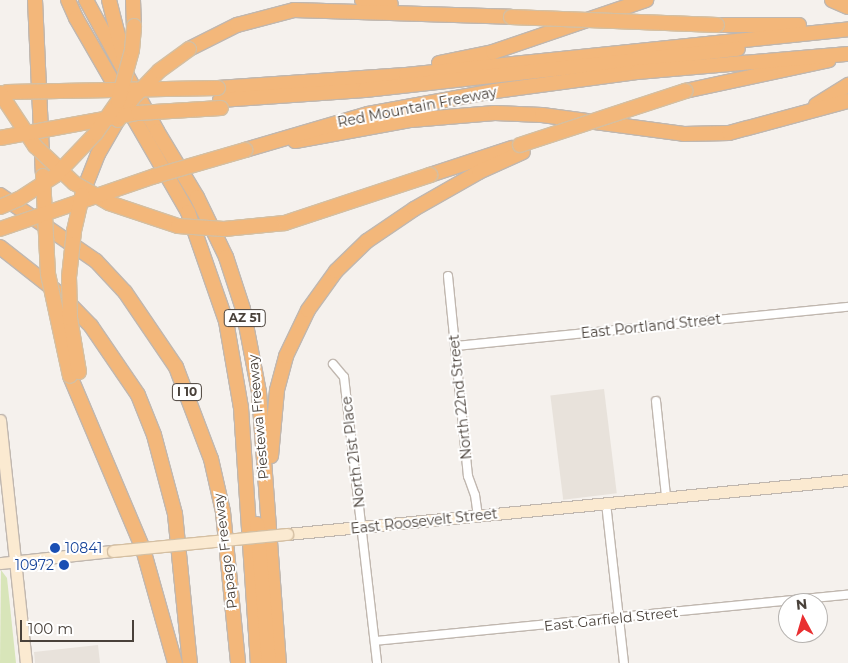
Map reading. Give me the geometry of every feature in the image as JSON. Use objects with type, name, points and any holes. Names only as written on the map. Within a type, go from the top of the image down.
[{"type":"highway","points":[[25,0],[40,78]]},
{"type":"highway","points":[[35,0],[48,274],[74,374],[95,432],[143,549],[175,663]]},
{"type":"highway","points":[[68,0],[76,18],[188,212],[226,321],[241,408],[258,663]]},
{"type":"highway","name":"Piestewa Freeway","points":[[86,0],[157,131],[197,197],[226,257],[243,309],[259,392],[267,524],[279,663]]},
{"type":"highway","points":[[109,0],[134,90]]},
{"type":"highway","points":[[0,207],[19,199],[56,175],[96,133],[118,101],[132,50],[134,26],[133,0]]},
{"type":"highway","points":[[362,0],[511,18]]},
{"type":"highway","points":[[354,80],[406,67],[493,52],[646,0]]},
{"type":"highway","points":[[832,0],[848,7]]},
{"type":"highway","points":[[74,374],[69,277],[74,231],[83,192],[98,154],[133,98],[159,71],[189,49],[237,25],[294,10],[348,9],[511,18],[847,28]]},
{"type":"highway","points":[[0,138],[220,99],[365,90],[847,28]]},
{"type":"highway","name":"Red Mountain Freeway","points":[[2,92],[220,99],[354,80],[847,28]]},
{"type":"highway","points":[[2,92],[35,146],[74,183],[118,206],[178,226],[224,229],[284,223],[430,175],[522,148],[686,91],[805,67],[848,54]]},
{"type":"highway","name":"Red Mountain Freeway","points":[[0,229],[155,176],[312,128],[409,105],[637,72],[848,54]]},
{"type":"highway","points":[[0,130],[114,109],[220,99],[637,72]]},
{"type":"highway","points":[[786,119],[824,100],[848,85]]},
{"type":"highway","points":[[245,150],[369,127],[468,114],[542,115],[708,135],[749,130],[848,101]]},
{"type":"highway","points":[[157,131],[213,248],[231,304],[242,360],[269,663]]},
{"type":"highway","points":[[267,524],[277,390],[292,340],[316,298],[336,271],[367,241],[479,172],[522,148]]},
{"type":"highway","name":"Papago Freeway","points":[[0,195],[96,261],[130,298],[176,367],[211,459],[223,512],[238,663]]},
{"type":"highway","points":[[0,247],[61,294],[91,326],[138,395],[154,435],[175,514],[190,663]]},
{"type":"street","name":"North 22nd Street","points":[[448,276],[468,476],[475,495],[478,516]]},
{"type":"street","name":"East Portland Street","points":[[454,346],[848,307]]},
{"type":"street","name":"North 21st Place","points":[[333,364],[344,377],[377,663]]},
{"type":"street","points":[[656,401],[666,496]]},
{"type":"street","points":[[0,420],[1,445],[26,663]]},
{"type":"street","name":"East Roosevelt Street","points":[[0,563],[666,496],[848,480]]},
{"type":"street","points":[[606,503],[624,663]]},
{"type":"street","name":"East Garfield Street","points":[[375,642],[848,595]]},
{"type":"shaded area","points":[[604,389],[617,493],[563,500],[550,396]]},
{"type":"shaded area","points":[[98,645],[100,663],[35,663],[34,652]]},
{"type":"green space","points":[[1,570],[7,578],[16,663],[0,663]]},
{"type":"place","name":"10841","points":[[55,548]]},
{"type":"place","name":"10972","points":[[64,565]]}]
